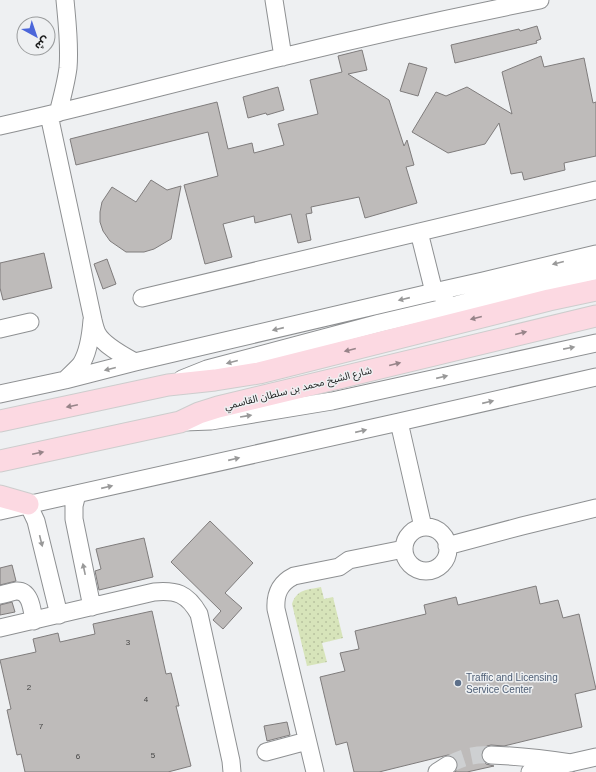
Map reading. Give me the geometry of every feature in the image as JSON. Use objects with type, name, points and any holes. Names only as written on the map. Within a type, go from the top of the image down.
[{"type":"main road","points":[[0,421],[168,385],[259,373],[550,300],[596,290]]},
{"type":"main road","name":"شارع الشيخ محمد بن سلطان القاسمي","points":[[0,461],[180,422],[198,413],[218,407],[596,316]]},
{"type":"main road","points":[[0,496],[28,504]]},
{"type":"street","points":[[65,0],[69,44],[68,67],[64,90],[54,114],[92,320],[97,334],[106,344],[135,362]]},
{"type":"street","points":[[274,0],[283,57]]},
{"type":"street","points":[[0,126],[283,57],[477,6],[540,0]]},
{"type":"street","points":[[142,298],[596,190]]},
{"type":"street","points":[[419,232],[434,292]]},
{"type":"street","points":[[0,394],[65,380],[135,362],[596,254]]},
{"type":"street","points":[[168,385],[208,369],[380,323],[596,271]]},
{"type":"street","points":[[434,292],[471,301]]},
{"type":"street","points":[[65,380],[81,364],[87,350],[92,320]]},
{"type":"street","points":[[0,329],[30,322]]},
{"type":"street","points":[[180,422],[211,421],[332,402],[596,343]]},
{"type":"street","points":[[0,511],[596,377]]},
{"type":"street","points":[[399,422],[423,527]]},
{"type":"street","points":[[77,494],[74,506],[74,519],[92,607]]},
{"type":"street","points":[[28,504],[38,527],[59,615]]},
{"type":"street","points":[[447,546],[596,508]]},
{"type":"street","points":[[423,527],[436,530],[445,539],[447,546],[445,559],[441,565],[436,569],[429,571],[415,569],[410,564],[405,554],[405,543],[407,537],[412,532],[423,527]]},
{"type":"street","points":[[315,772],[276,609],[276,595],[283,584],[294,576],[339,567],[347,561],[352,560],[405,554]]},
{"type":"street","points":[[0,595],[17,591],[25,594],[30,600],[34,621]]},
{"type":"street","points":[[0,628],[154,592],[173,592],[181,595],[194,606],[199,614],[231,761],[232,772]]},
{"type":"street","points":[[266,752],[307,741]]},
{"type":"street","points":[[492,755],[532,757],[572,763]]},
{"type":"street","points":[[530,772],[596,757]]},
{"type":"green space","points":[[321,587],[324,599],[333,597],[343,638],[322,643],[327,662],[307,666],[292,604],[297,595],[303,591]]},
{"type":"building","points":[[537,26],[541,39],[536,41],[537,43],[455,63],[451,45],[519,29],[520,31]]},
{"type":"building","points":[[362,50],[367,70],[348,74],[389,100],[404,146],[407,140],[414,165],[406,167],[417,203],[365,218],[359,197],[311,207],[312,213],[306,214],[311,240],[298,243],[291,214],[255,223],[254,216],[223,224],[232,257],[205,264],[184,185],[218,176],[208,132],[76,165],[70,139],[217,102],[228,149],[252,143],[254,153],[284,145],[278,124],[318,114],[310,80],[342,72],[338,56]]},
{"type":"building","points":[[541,56],[544,67],[584,58],[593,103],[596,102],[596,156],[564,163],[565,170],[524,180],[522,172],[511,174],[499,123],[485,144],[448,153],[412,132],[436,92],[446,96],[467,87],[512,114],[502,72]]},
{"type":"building","points":[[409,63],[427,68],[418,96],[400,91]]},
{"type":"building","points":[[278,87],[284,110],[248,118],[243,97]]},
{"type":"building","points":[[151,180],[167,190],[181,186],[171,239],[154,249],[144,252],[126,252],[110,241],[103,231],[100,222],[102,202],[112,187],[136,202]]},
{"type":"building","points":[[44,253],[52,288],[3,300],[0,288],[0,263]]},
{"type":"building","points":[[107,259],[116,284],[103,289],[94,264]]},
{"type":"building","points":[[210,521],[253,563],[225,593],[242,608],[223,629],[213,620],[221,611],[171,562]]},
{"type":"building","points":[[144,538],[153,577],[99,590],[95,571],[101,569],[96,549]]},
{"type":"building","points":[[12,565],[16,581],[0,585],[0,568]]},
{"type":"building","name":"Traffic and Licensing Service Center","points":[[536,586],[540,604],[558,600],[563,618],[579,614],[596,689],[575,694],[582,727],[504,746],[487,746],[482,750],[482,759],[486,764],[494,766],[467,772],[455,772],[458,765],[457,760],[453,756],[448,755],[379,772],[354,772],[347,742],[336,745],[320,677],[345,671],[340,653],[359,649],[355,631],[426,614],[424,605],[456,597],[458,605]]},
{"type":"building","points":[[12,602],[15,612],[0,615],[0,605]]},
{"type":"building","points":[[152,611],[166,674],[171,673],[179,706],[176,706],[191,766],[168,772],[25,772],[21,754],[17,755],[7,710],[11,709],[0,660],[36,652],[33,639],[58,633],[60,642],[95,634],[93,624]]},
{"type":"building","points":[[287,722],[290,735],[267,741],[264,726]]},
{"type":"tunnel","points":[[448,765],[469,757],[491,755]]},
{"type":"place","name":"Traffic and Licensing Service Center","points":[[458,683]]}]
